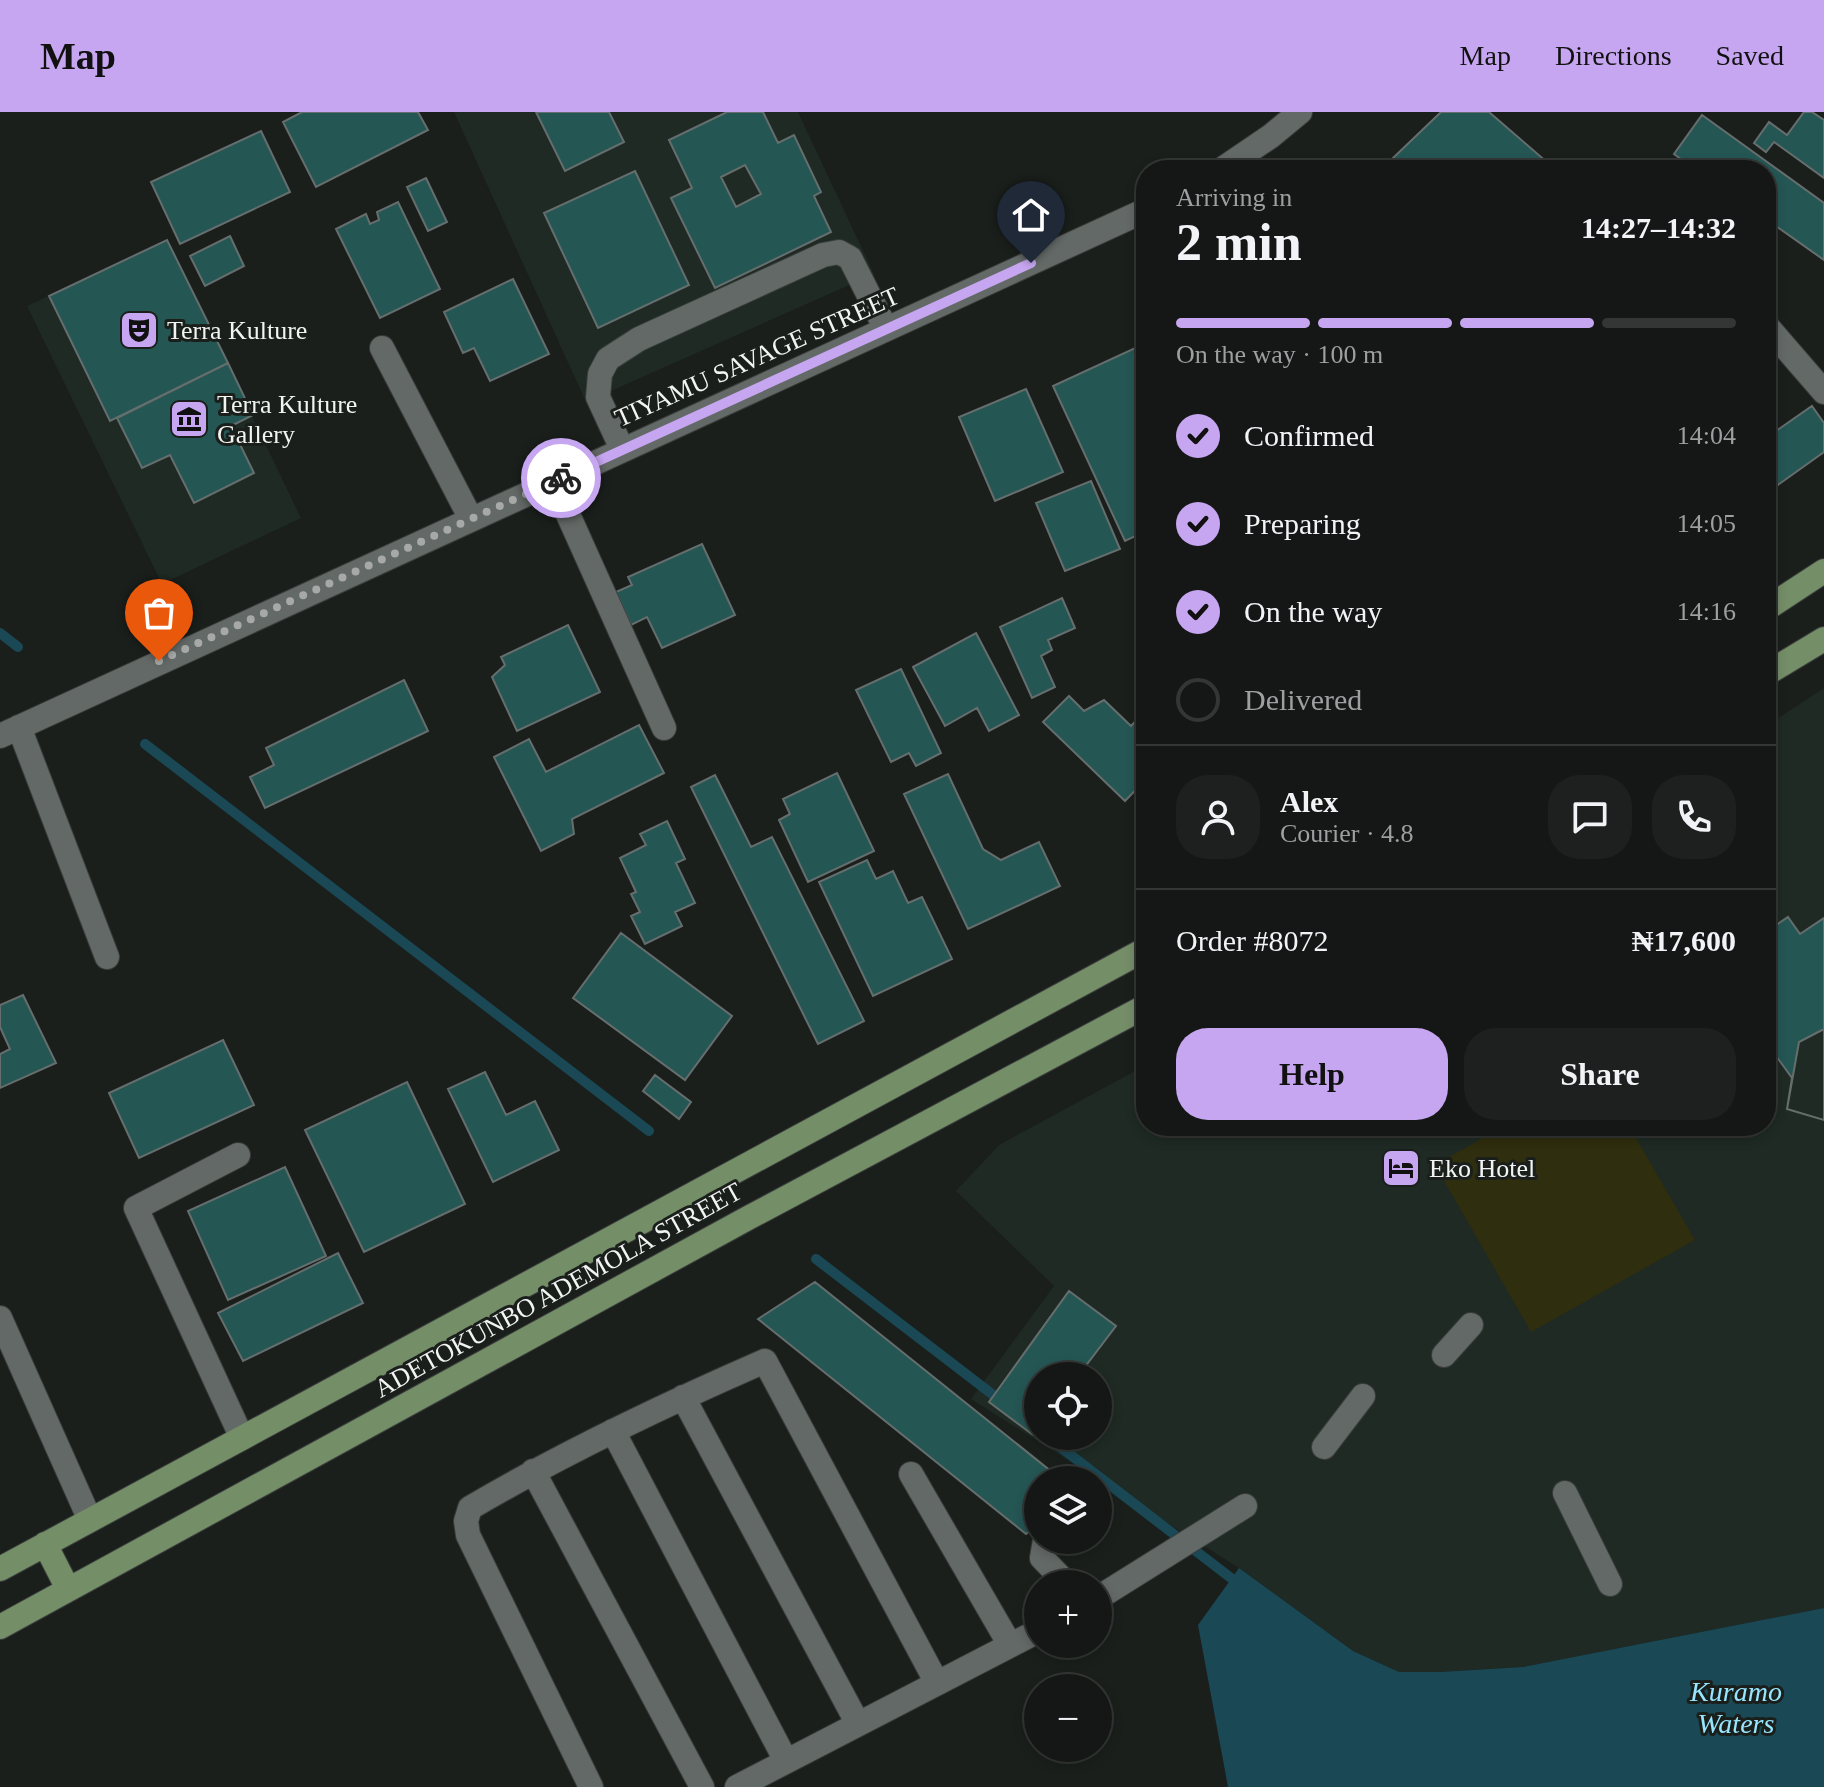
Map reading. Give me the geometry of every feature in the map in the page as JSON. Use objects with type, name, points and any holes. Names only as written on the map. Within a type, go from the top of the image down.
[{"type":"main road","points":[[1776,602],[1824,571]]},
{"type":"main road","points":[[1776,668],[1824,639]]},
{"type":"main road","name":"ADETOKUNBO ADEMOLA STREET","points":[[0,1569],[1136,954]]},
{"type":"main road","name":"ADETOKUNBO ADEMOLA STREET","points":[[0,1627],[760,1212],[1136,1011]]},
{"type":"main road","points":[[45,1544],[68,1589]]},
{"type":"street","points":[[1236,160],[1300,112]]},
{"type":"street","name":"TIYAMU SAVAGE STREET","points":[[10,731],[1136,215]]},
{"type":"street","points":[[622,449],[598,397],[600,374],[608,359],[639,339],[823,255],[839,252],[850,258],[886,329]]},
{"type":"street","points":[[1776,337],[1824,392]]},
{"type":"street","points":[[382,348],[471,519]]},
{"type":"street","points":[[553,481],[664,728]]},
{"type":"street","points":[[10,731],[107,957]]},
{"type":"street","points":[[238,1155],[136,1208],[242,1438]]},
{"type":"street","points":[[0,1318],[90,1520]]},
{"type":"street","points":[[1444,1355],[1471,1325]]},
{"type":"street","points":[[591,1787],[468,1535],[466,1521],[470,1508],[533,1471],[613,1431],[765,1361],[937,1683]]},
{"type":"street","points":[[1324,1447],[1363,1396]]},
{"type":"street","points":[[683,1397],[858,1724]]},
{"type":"street","points":[[613,1431],[786,1761]]},
{"type":"street","points":[[533,1471],[702,1787]]},
{"type":"street","points":[[911,1474],[1010,1645]]},
{"type":"street","points":[[1565,1493],[1610,1584]]},
{"type":"street","points":[[1112,1589],[1245,1506]]},
{"type":"street","points":[[1043,1554],[1042,1558],[1054,1570]]},
{"type":"street","points":[[737,1787],[1024,1638]]},
{"type":"shaded area","points":[[454,112],[798,112],[874,274],[586,402]]},
{"type":"shaded area","points":[[167,240],[301,518],[162,584],[27,306]]},
{"type":"shaded area","name":"Eko Hotel","points":[[1824,688],[1824,1608],[1523,1667],[1399,1672],[1353,1651],[1239,1568],[1112,1488],[1112,1466],[1077,1466],[1052,1450],[1112,1450],[1112,1362],[1024,1362],[1024,1432],[971,1399],[1054,1286],[956,1191],[999,1145],[1136,1070],[1136,1136],[1776,1136],[1776,719]]},
{"type":"shaded area","points":[[1486,1136],[1635,1136],[1695,1240],[1531,1332],[1435,1165]]},
{"type":"water","name":"Kuramo Waters","points":[[1239,1568],[1353,1651],[1399,1672],[1523,1667],[1824,1608],[1824,1787],[1228,1787],[1198,1625]]},
{"type":"building","points":[[302,112],[418,112],[428,130],[316,187],[283,122]]},
{"type":"building","points":[[536,112],[609,112],[624,142],[565,171]]},
{"type":"building","points":[[727,112],[763,112],[778,143],[794,135],[821,192],[814,196],[831,232],[715,288],[671,198],[692,188],[669,140]],"holes":[[[745,165],[761,194],[736,207],[721,177]]]},
{"type":"building","points":[[1441,112],[1489,112],[1545,160],[1393,160]]},
{"type":"building","points":[[1804,112],[1812,112],[1824,120],[1824,178],[1774,142],[1766,152],[1754,143],[1769,122],[1787,135]]},
{"type":"building","points":[[1702,115],[1764,160],[1682,160],[1674,154]]},
{"type":"building","points":[[261,131],[290,192],[180,244],[151,182]]},
{"type":"building","points":[[1776,168],[1824,203],[1824,260],[1776,226]]},
{"type":"building","points":[[635,171],[689,285],[598,328],[544,213]]},
{"type":"building","points":[[426,178],[447,222],[428,231],[407,187]]},
{"type":"building","points":[[398,202],[440,289],[380,318],[336,229],[366,214],[370,224],[379,220],[377,212]]},
{"type":"building","points":[[230,236],[244,266],[205,286],[190,256]]},
{"type":"building","name":"Terra Kulture","points":[[167,240],[228,363],[110,421],[49,296]]},
{"type":"building","points":[[513,279],[549,354],[490,381],[474,348],[463,353],[444,312]]},
{"type":"building","points":[[1136,348],[1136,536],[1125,541],[1053,386]]},
{"type":"building","points":[[228,363],[253,415],[231,426],[254,473],[194,503],[170,455],[142,468],[117,418]]},
{"type":"building","points":[[1026,389],[1063,472],[995,501],[959,417]]},
{"type":"building","points":[[1812,406],[1824,423],[1824,452],[1776,486],[1776,431]]},
{"type":"building","points":[[1091,481],[1120,549],[1065,571],[1036,503]]},
{"type":"building","points":[[702,544],[735,615],[662,648],[647,617],[631,625],[616,592],[632,585],[628,577]]},
{"type":"building","points":[[1062,598],[1075,628],[1048,640],[1052,650],[1041,656],[1055,687],[1032,698],[1000,627]]},
{"type":"building","points":[[568,625],[600,692],[517,731],[492,677],[505,665],[501,657]]},
{"type":"building","points":[[976,633],[1019,715],[989,731],[977,708],[945,726],[913,667]]},
{"type":"building","points":[[901,669],[941,753],[916,766],[909,753],[891,762],[856,690]]},
{"type":"building","points":[[404,680],[428,731],[265,808],[250,777],[274,765],[266,748]]},
{"type":"building","points":[[1069,696],[1084,711],[1104,700],[1131,726],[1136,721],[1136,789],[1125,801],[1043,722]]},
{"type":"building","points":[[639,725],[664,773],[572,819],[574,834],[541,851],[494,757],[529,739],[546,772]]},
{"type":"building","points":[[837,773],[874,851],[808,882],[779,820],[790,814],[783,799]]},
{"type":"building","points":[[948,774],[983,849],[1001,860],[1039,842],[1060,886],[968,929],[904,794]]},
{"type":"building","points":[[715,775],[751,847],[772,837],[864,1021],[818,1044],[691,787]]},
{"type":"building","points":[[667,821],[685,859],[676,863],[695,903],[675,912],[682,926],[645,944],[631,916],[640,912],[631,894],[636,892],[620,858],[646,845],[640,834]]},
{"type":"building","points":[[867,860],[876,879],[893,871],[908,903],[922,897],[952,959],[873,996],[819,882]]},
{"type":"building","points":[[1788,917],[1800,934],[1824,918],[1824,1120],[1787,1109],[1792,1078],[1776,1056],[1776,925]]},
{"type":"building","points":[[621,933],[732,1016],[685,1080],[573,998]]},
{"type":"building","points":[[23,995],[56,1063],[0,1088],[0,1054],[10,1049],[0,1027],[0,1005]]},
{"type":"building","points":[[1824,1029],[1824,1120],[1787,1109],[1799,1042]]},
{"type":"building","points":[[223,1040],[254,1105],[139,1158],[109,1093]]},
{"type":"building","points":[[485,1072],[506,1115],[535,1101],[559,1150],[493,1182],[448,1089]]},
{"type":"building","points":[[655,1075],[691,1102],[679,1119],[643,1091]]},
{"type":"building","points":[[407,1082],[465,1204],[364,1252],[305,1130]]},
{"type":"building","points":[[285,1167],[326,1256],[228,1300],[188,1211]]},
{"type":"building","points":[[338,1253],[363,1303],[243,1361],[218,1313]]},
{"type":"building","points":[[815,1282],[1045,1466],[1024,1466],[1024,1532],[758,1319]]},
{"type":"building","points":[[1069,1291],[1116,1326],[1089,1362],[1024,1362],[1024,1428],[989,1402]]},
{"type":"waterway","points":[[0,633],[18,647]]},
{"type":"waterway","points":[[145,744],[649,1131]]},
{"type":"waterway","points":[[816,1259],[1005,1404]]},
{"type":"waterway","points":[[1064,1450],[1231,1578]]},
{"type":"way so far","points":[[159,661],[561,478]]},
{"type":"place","name":"Terra Kulture","points":[[139,330]]},
{"type":"place","name":"Terra Kulture Gallery","points":[[189,419]]},
{"type":"place","name":"Eko Hotel","points":[[1401,1168]]},
{"type":"route","points":[[561,478],[1031,263]]}]
